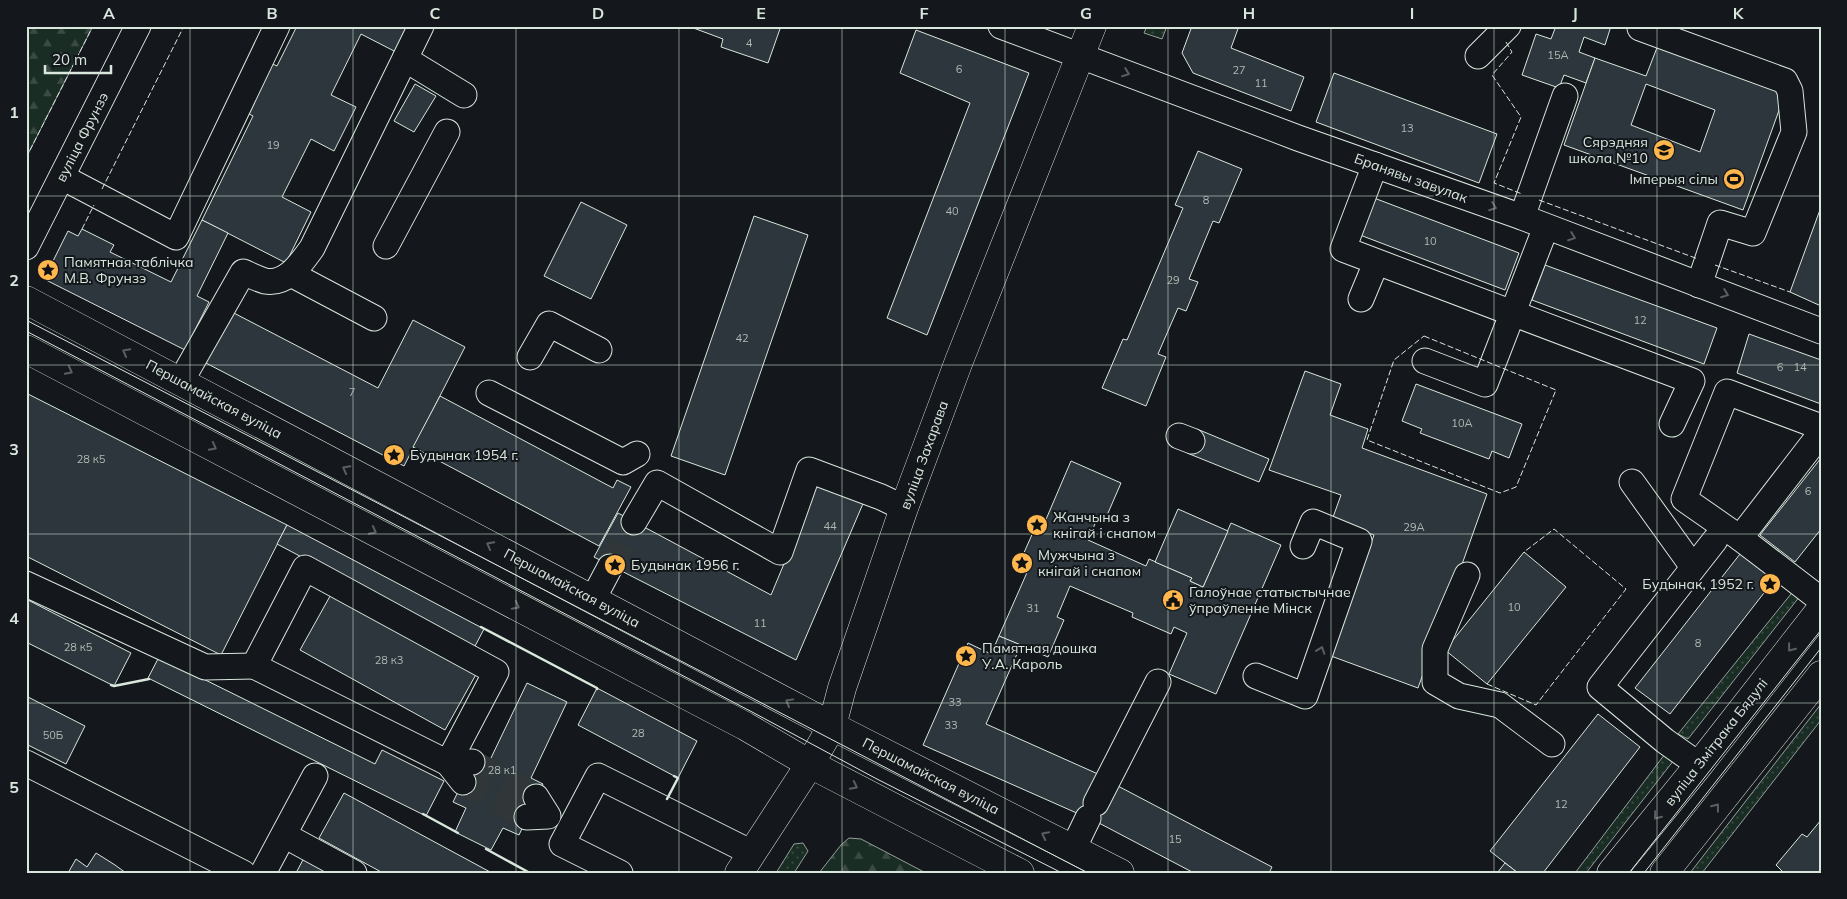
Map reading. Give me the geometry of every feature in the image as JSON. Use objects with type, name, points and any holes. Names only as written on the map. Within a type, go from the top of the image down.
[{"type":"main road","name":"вуліца Захарава","points":[[745,863],[810,764],[832,726],[842,688],[904,508],[958,361],[1092,26]]},
{"type":"main road","name":"Першамайская вуліца","points":[[26,300],[832,726],[1120,873]]},
{"type":"main road","points":[[26,349],[745,726],[810,764],[1020,873]]},
{"type":"main road","name":"вуліца Змітрака Бядулі","points":[[1610,873],[1699,765],[1821,609]]},
{"type":"main road","points":[[1664,873],[1821,675]]},
{"type":"street","name":"вуліца Фрунзэ","points":[[26,247],[138,26]]},
{"type":"street","points":[[62,177],[176,237],[277,26]]},
{"type":"street","points":[[181,382],[243,272],[266,281],[280,279],[292,274],[312,248],[421,26]]},
{"type":"street","name":"Бранявы завулак","points":[[1002,26],[1375,165],[1522,217],[1546,228],[1821,331]]},
{"type":"street","points":[[1478,56],[1508,26]]},
{"type":"street","points":[[1640,28],[1785,81],[1790,91],[1794,132],[1753,233],[1720,223],[1699,285]]},
{"type":"street","points":[[405,59],[464,95]]},
{"type":"street","points":[[1522,217],[1565,96]]},
{"type":"street","points":[[386,246],[447,132]]},
{"type":"street","points":[[1375,165],[1343,250],[1692,381],[1672,424]]},
{"type":"street","points":[[1425,361],[1485,384],[1546,228]]},
{"type":"street","points":[[1361,299],[1376,263]]},
{"type":"street","points":[[292,274],[374,318]]},
{"type":"street","points":[[530,357],[549,324],[599,350]]},
{"type":"street","points":[[1821,427],[1727,392],[1684,499],[1740,538],[1821,600]]},
{"type":"street","points":[[489,393],[623,462],[637,454]]},
{"type":"street","points":[[1740,538],[1821,433]]},
{"type":"street","points":[[634,522],[657,484],[780,552],[808,470],[881,497],[904,508]]},
{"type":"street","points":[[1632,482],[1693,567]]},
{"type":"street","points":[[1256,676],[1305,696],[1360,541],[1313,522],[1302,546]]},
{"type":"street","points":[[1699,765],[1665,741],[1600,687],[1715,540]]},
{"type":"street","points":[[593,599],[610,566]]},
{"type":"street","points":[[26,584],[205,666],[254,666],[461,769],[496,672],[305,568],[254,666]]},
{"type":"street","points":[[1467,575],[1435,650],[1435,682],[1459,696],[1500,705],[1552,744]]},
{"type":"street","points":[[1073,849],[1158,682]]},
{"type":"street","points":[[26,762],[243,873]]},
{"type":"street","points":[[263,873],[315,776]]},
{"type":"street","points":[[620,873],[562,844],[598,776],[745,863]]},
{"type":"street","points":[[537,810],[570,828]]},
{"type":"street","points":[[284,835],[354,873]]},
{"type":"green space","points":[[26,26],[93,26],[26,158]]},
{"type":"green space","points":[[1147,26],[1167,26],[1162,39],[1144,33]]},
{"type":"green space","points":[[1795,589],[1800,596],[1688,739],[1678,734]]},
{"type":"green space","points":[[1821,704],[1821,720],[1702,873],[1690,873]]},
{"type":"green space","points":[[1668,750],[1674,760],[1586,873],[1575,873]]},
{"type":"green space","points":[[849,838],[861,839],[926,873],[819,873],[841,845]]},
{"type":"green space","points":[[803,843],[808,851],[794,873],[776,873],[794,844]]},
{"type":"building","points":[[297,26],[409,26],[396,52],[361,34],[331,95],[356,107],[334,151],[311,139],[282,197],[311,212],[286,263],[202,220],[253,116],[243,111],[268,62],[277,66]]},
{"type":"building","points":[[688,26],[781,26],[768,63],[721,47],[723,39]]},
{"type":"building","points":[[1192,26],[1239,26],[1231,48],[1304,77],[1291,111],[1193,73],[1182,53]]},
{"type":"building","points":[[1556,26],[1611,26],[1605,45],[1584,37],[1579,52],[1595,58],[1586,83],[1564,75],[1559,88],[1522,75],[1536,34],[1551,39]]},
{"type":"building","points":[[916,30],[1029,73],[927,335],[887,318],[970,103],[900,73]]},
{"type":"building","points":[[1658,45],[1786,91],[1743,210],[1564,145],[1595,58],[1646,76]],"holes":[[[1646,84],[1715,110],[1700,152],[1631,125]]]},
{"type":"building","points":[[1334,73],[1497,134],[1479,183],[1316,122]]},
{"type":"building","points":[[415,84],[436,96],[414,132],[394,121]]},
{"type":"building","points":[[1198,151],[1242,169],[1219,223],[1213,221],[1189,279],[1198,282],[1186,311],[1178,308],[1158,354],[1166,357],[1146,406],[1102,388],[1123,339],[1127,340],[1183,208],[1175,205]]},
{"type":"building","points":[[1374,198],[1519,253],[1505,290],[1360,235]]},
{"type":"building","points":[[581,202],[627,225],[591,299],[544,276]]},
{"type":"building","points":[[1821,207],[1821,306],[1790,292]]},
{"type":"building","points":[[754,216],[808,235],[725,475],[671,456]]},
{"type":"building","points":[[202,220],[228,233],[197,296],[209,302],[185,350],[44,279],[68,231],[78,236],[82,229],[114,245],[110,252],[171,282]]},
{"type":"building","points":[[1545,265],[1717,328],[1704,364],[1532,300]]},
{"type":"building","points":[[230,311],[378,388],[413,320],[465,347],[404,466],[204,362]]},
{"type":"building","points":[[1749,334],[1821,360],[1821,404],[1737,373]]},
{"type":"building","points":[[1305,371],[1341,384],[1330,415],[1368,429],[1362,448],[1487,494],[1418,688],[1331,656],[1374,535],[1332,520],[1341,495],[1269,470]]},
{"type":"building","points":[[1416,384],[1522,424],[1509,458],[1492,451],[1489,459],[1420,433],[1422,429],[1402,421]]},
{"type":"building","points":[[26,393],[287,525],[221,655],[26,556]]},
{"type":"building","points":[[440,396],[613,488],[617,480],[631,487],[599,546],[413,447]]},
{"type":"building","points":[[1197,429],[1269,459],[1259,482],[1187,453]]},
{"type":"building","points":[[1821,458],[1821,529],[1795,562],[1760,535]]},
{"type":"building","points":[[1071,461],[1121,483],[1105,520],[1098,517],[1088,540],[1146,566],[1149,559],[1192,578],[1190,581],[1203,587],[1231,523],[1281,545],[1216,694],[1169,674],[1187,633],[1174,627],[1171,634],[1132,617],[1133,613],[1070,586],[1057,617],[1064,620],[1048,657],[999,636],[1029,568],[1019,564],[1038,521],[1044,524]]},
{"type":"building","points":[[818,482],[865,499],[796,660],[594,557],[618,513],[771,595]]},
{"type":"building","points":[[1178,509],[1228,531],[1203,587],[1190,581],[1192,578],[1155,562]]},
{"type":"building","points":[[287,525],[484,629],[474,648],[277,544]]},
{"type":"building","points":[[1524,552],[1566,587],[1487,684],[1445,650]]},
{"type":"building","points":[[1740,554],[1774,580],[1670,714],[1635,688]]},
{"type":"building","points":[[334,589],[479,669],[445,730],[300,650]]},
{"type":"building","points":[[26,599],[131,653],[114,686],[26,642]]},
{"type":"building","points":[[999,636],[1021,645],[986,724],[1098,774],[1105,807],[1097,822],[923,745],[968,643],[991,654]]},
{"type":"building","points":[[159,657],[375,764],[382,750],[444,781],[426,816],[148,678]]},
{"type":"building","points":[[527,683],[567,702],[531,778],[543,784],[519,835],[503,828],[491,850],[455,832],[466,808],[453,802],[477,753],[490,760]]},
{"type":"building","points":[[597,688],[697,741],[678,778],[578,725]]},
{"type":"building","points":[[26,696],[85,726],[66,764],[26,744]]},
{"type":"building","points":[[1598,714],[1640,747],[1543,873],[1518,873],[1490,851]]},
{"type":"building","points":[[1116,785],[1272,867],[1269,873],[1194,873],[1097,822]]},
{"type":"building","points":[[344,793],[492,873],[383,873],[319,838]]},
{"type":"building","points":[[1821,820],[1821,873],[1784,873],[1776,865],[1802,834],[1807,837]]},
{"type":"building","points":[[96,853],[126,873],[68,873],[76,859],[87,867]]},
{"type":"building","points":[[306,854],[335,873],[296,873]]},
{"type":"building","points":[[1505,863],[1518,873],[1497,873]]},
{"type":"tunnel","points":[[610,567],[634,522]]},
{"type":"tunnel","points":[[472,762],[536,797]]},
{"type":"tunnel","points":[[463,782],[527,817]]},
{"type":"tram line","points":[[26,320],[1088,873]]},
{"type":"tram line","points":[[26,331],[875,778],[1062,873]]},
{"type":"tram line","points":[[1629,873],[1821,630]]},
{"type":"tram line","points":[[1644,873],[1821,648]]},
{"type":"fence","points":[[26,158],[93,26]]},
{"type":"fence","points":[[102,189],[184,26]]},
{"type":"fence","points":[[1506,42],[1512,52],[1492,75],[1521,117],[1494,183],[1522,194]]},
{"type":"fence","points":[[1539,200],[1698,259]]},
{"type":"fence","points":[[82,229],[94,205]]},
{"type":"fence","points":[[1715,265],[1790,292]]},
{"type":"fence","points":[[1424,336],[1556,390],[1516,487],[1500,493],[1367,440],[1394,360],[1424,336]]},
{"type":"fence","points":[[1487,684],[1536,705],[1626,589],[1554,529],[1524,552]]},
{"type":"wall","points":[[481,627],[597,689]]},
{"type":"wall","points":[[111,685],[149,679]]},
{"type":"wall","points":[[667,799],[678,778],[674,776]]},
{"type":"wall","points":[[423,814],[458,833]]},
{"type":"wall","points":[[486,849],[530,873]]},
{"type":"place","name":"Сярэдняя школа №10","points":[[1664,150]]},
{"type":"place","name":"Імперыя сілы","points":[[1734,179]]},
{"type":"place","name":"Памятная таблічка М.В. Фрунзэ","points":[[48,270]]},
{"type":"place","name":"Будынак 1954 г.","points":[[394,455]]},
{"type":"place","name":"Жанчына з кнігай і снапом","points":[[1037,525]]},
{"type":"place","name":"Мужчына з кнігай і снапом","points":[[1022,563]]},
{"type":"place","name":"Будынак 1956 г.","points":[[615,565]]},
{"type":"place","name":"Будынак, 1952 г.","points":[[1770,584]]},
{"type":"place","name":"Галоўнае статыстычнае ўпраўленне Мінск","points":[[1173,600]]},
{"type":"place","name":"Памятная дошка У.А. Кароль","points":[[966,656]]}]
